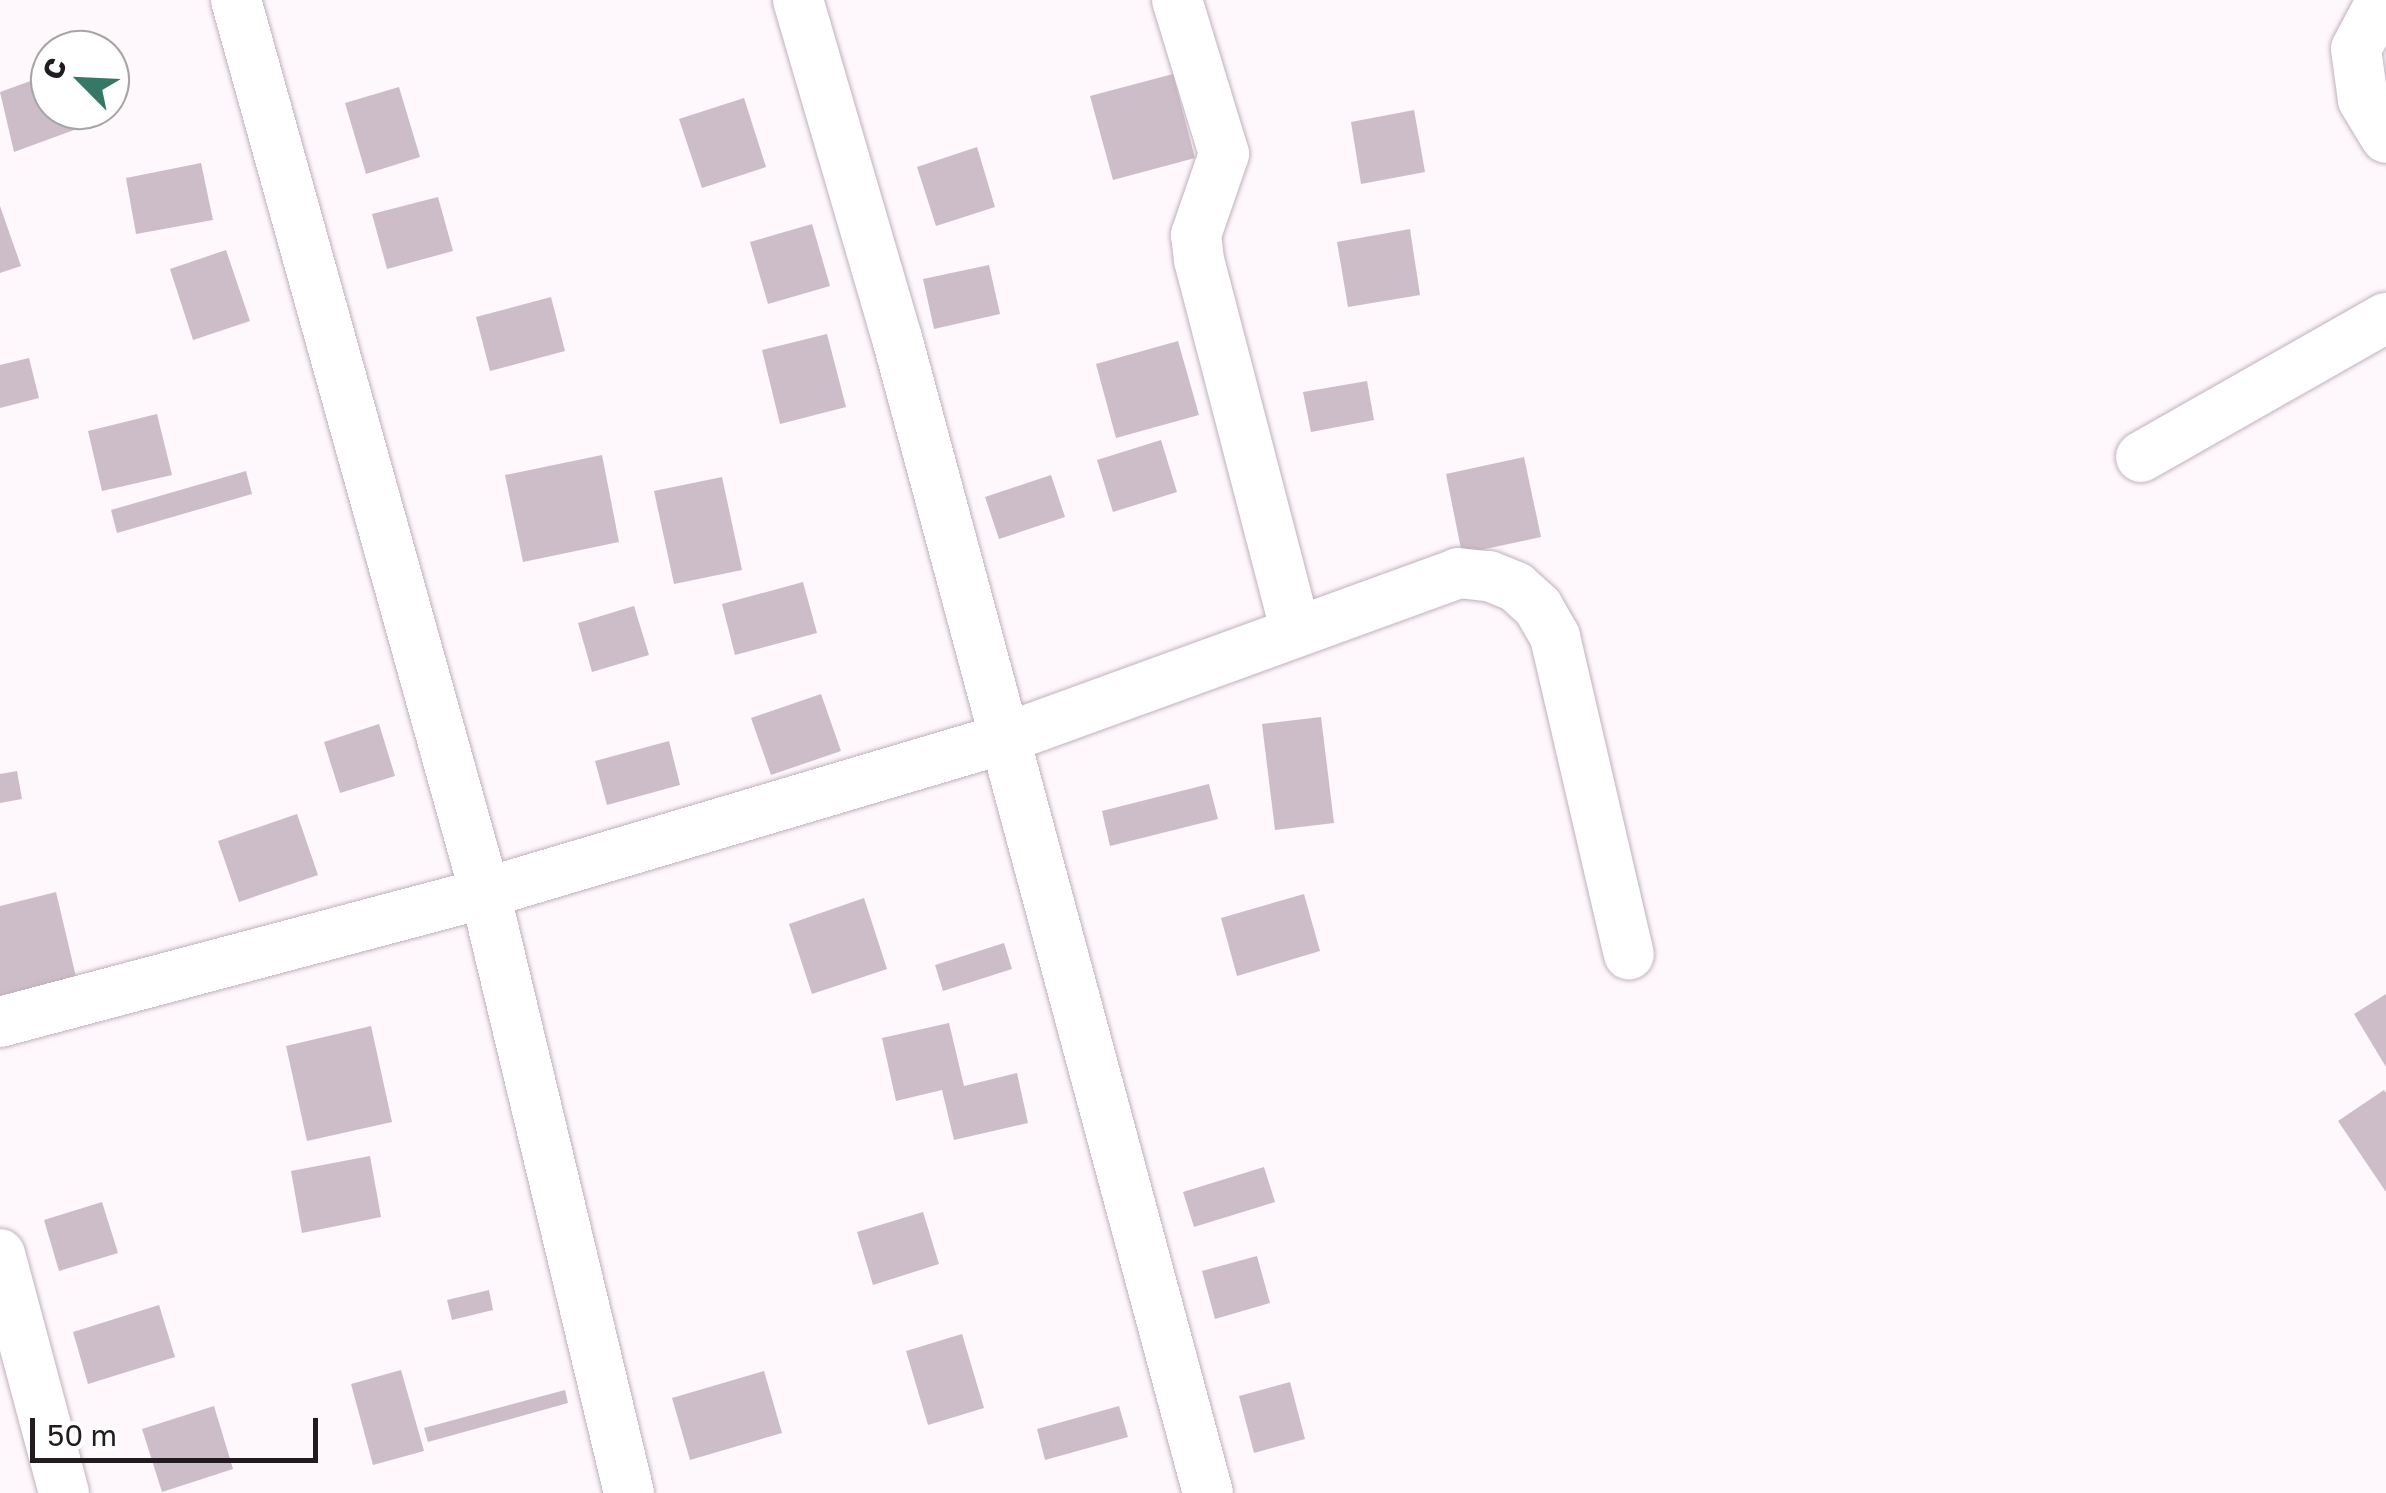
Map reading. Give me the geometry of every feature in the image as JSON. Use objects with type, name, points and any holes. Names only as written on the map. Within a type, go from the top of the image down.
[{"type":"street","points":[[236,0],[486,893],[630,1493]]},
{"type":"street","points":[[798,0],[897,338],[1208,1493]]},
{"type":"street","points":[[1177,0],[1224,154],[1196,234],[1199,260],[1296,632]]},
{"type":"street","points":[[2382,0],[2356,48],[2362,100],[2386,138]]},
{"type":"street","points":[[2141,457],[2386,318]]},
{"type":"street","points":[[0,1022],[486,893],[1003,739],[1458,573],[1489,576],[1538,607],[1555,638],[1629,955]]},
{"type":"street","points":[[0,1254],[64,1493]]},
{"type":"building","points":[[1173,74],[1195,158],[1113,180],[1090,96]]},
{"type":"building","points":[[30,81],[30,130],[74,130],[14,152],[0,92]]},
{"type":"building","points":[[399,87],[420,157],[366,174],[345,103]]},
{"type":"building","points":[[744,98],[766,167],[702,188],[679,119]]},
{"type":"building","points":[[1414,110],[1425,172],[1361,184],[1351,122]]},
{"type":"building","points":[[977,147],[995,207],[936,226],[917,167]]},
{"type":"building","points":[[201,163],[213,220],[136,234],[126,178]]},
{"type":"building","points":[[438,197],[453,251],[387,269],[372,214]]},
{"type":"building","points":[[0,206],[21,266],[0,273]]},
{"type":"building","points":[[812,224],[830,286],[768,304],[750,242]]},
{"type":"building","points":[[1410,229],[1420,295],[1348,307],[1337,242]]},
{"type":"building","points":[[226,250],[250,321],[193,340],[170,269]]},
{"type":"building","points":[[989,265],[1000,314],[934,329],[923,279]]},
{"type":"building","points":[[551,297],[565,351],[490,371],[476,317]]},
{"type":"building","points":[[827,334],[846,407],[780,424],[762,350]]},
{"type":"building","points":[[1178,341],[1199,415],[1116,438],[1096,364]]},
{"type":"building","points":[[29,358],[39,398],[0,408],[0,365]]},
{"type":"building","points":[[1367,381],[1374,420],[1311,432],[1303,392]]},
{"type":"building","points":[[157,414],[172,475],[102,491],[88,431]]},
{"type":"building","points":[[1161,440],[1177,492],[1113,512],[1097,460]]},
{"type":"building","points":[[602,455],[619,542],[523,562],[505,475]]},
{"type":"building","points":[[1524,457],[1541,537],[1462,554],[1446,474]]},
{"type":"building","points":[[246,471],[252,494],[117,533],[111,510]]},
{"type":"building","points":[[1051,475],[1065,517],[999,539],[985,497]]},
{"type":"building","points":[[722,477],[742,570],[674,584],[654,491]]},
{"type":"building","points":[[803,582],[817,633],[735,655],[722,604]]},
{"type":"building","points":[[634,606],[649,655],[592,672],[578,623]]},
{"type":"building","points":[[821,694],[841,751],[771,775],[751,718]]},
{"type":"building","points":[[1321,717],[1334,823],[1275,830],[1262,724]]},
{"type":"building","points":[[379,724],[395,776],[340,793],[324,742]]},
{"type":"building","points":[[669,741],[680,785],[607,805],[595,761]]},
{"type":"building","points":[[17,771],[22,799],[0,803],[0,774]]},
{"type":"building","points":[[1209,784],[1218,819],[1110,846],[1102,811]]},
{"type":"building","points":[[297,814],[318,875],[239,902],[218,841]]},
{"type":"building","points":[[56,892],[77,981],[0,1000],[0,906]]},
{"type":"building","points":[[1304,894],[1320,951],[1237,976],[1221,918]]},
{"type":"building","points":[[864,898],[887,969],[812,994],[789,924]]},
{"type":"building","points":[[1004,943],[1012,969],[943,991],[935,965]]},
{"type":"building","points":[[2386,994],[2386,1067],[2354,1014]]},
{"type":"building","points":[[949,1023],[964,1086],[1017,1073],[1028,1123],[954,1140],[942,1090],[896,1101],[882,1038]]},
{"type":"building","points":[[371,1026],[392,1122],[307,1141],[286,1046]]},
{"type":"building","points":[[2384,1090],[2386,1093],[2386,1192],[2338,1121]]},
{"type":"building","points":[[370,1156],[381,1217],[302,1233],[291,1171]]},
{"type":"building","points":[[1264,1167],[1275,1202],[1194,1227],[1183,1192]]},
{"type":"building","points":[[102,1202],[118,1253],[59,1271],[44,1220]]},
{"type":"building","points":[[923,1212],[939,1264],[873,1285],[857,1232]]},
{"type":"building","points":[[1257,1256],[1270,1303],[1215,1319],[1202,1271]]},
{"type":"building","points":[[489,1290],[493,1310],[452,1320],[447,1300]]},
{"type":"building","points":[[159,1305],[175,1357],[88,1384],[73,1332]]},
{"type":"building","points":[[962,1334],[984,1408],[928,1425],[906,1351]]},
{"type":"building","points":[[401,1370],[424,1451],[373,1465],[351,1384]]},
{"type":"building","points":[[764,1371],[782,1433],[690,1460],[672,1398]]},
{"type":"building","points":[[1290,1382],[1305,1439],[1254,1453],[1239,1396]]},
{"type":"building","points":[[565,1390],[568,1403],[428,1442],[424,1428]]},
{"type":"building","points":[[214,1406],[233,1469],[162,1492],[142,1429]]},
{"type":"building","points":[[1119,1406],[1128,1437],[1045,1460],[1037,1429]]}]
